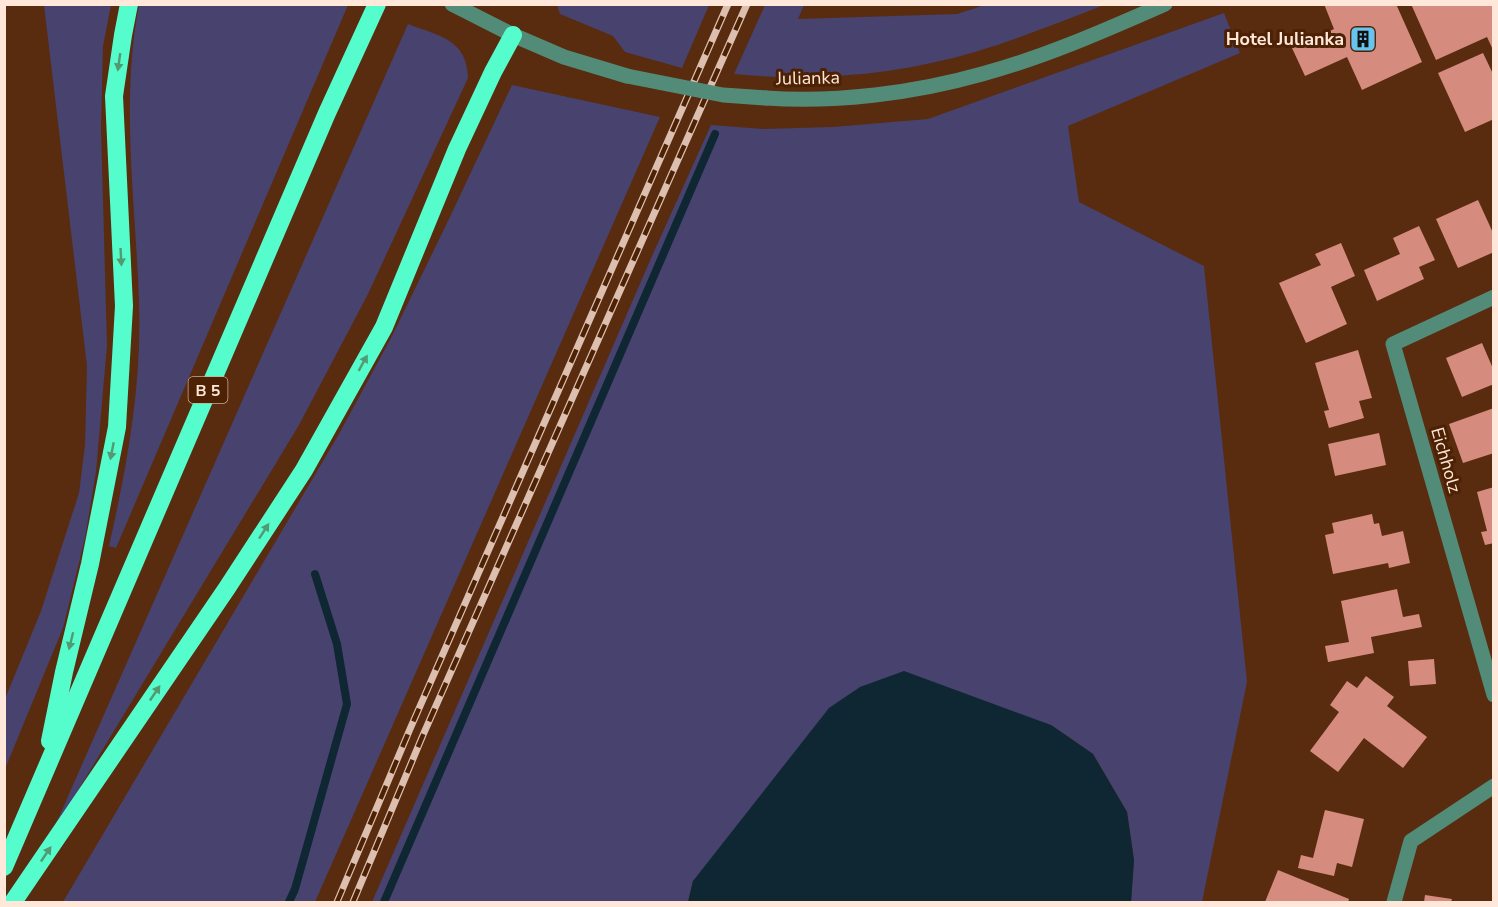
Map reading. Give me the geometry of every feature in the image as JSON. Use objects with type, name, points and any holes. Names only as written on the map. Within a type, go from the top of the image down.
[{"type":"highway","points":[[43,778],[64,672],[90,564],[117,427],[124,306],[114,96],[129,4]]},
{"type":"highway","name":"B 5","points":[[4,867],[327,112],[377,4]]},
{"type":"highway","points":[[13,903],[227,588],[304,470],[384,327],[457,149],[513,35]]},
{"type":"street","name":"Julianka","points":[[457,7],[564,57],[627,76],[723,94],[800,100],[882,93],[982,74],[1046,53],[1165,4]]},
{"type":"street","name":"Eichholz","points":[[1494,297],[1393,344],[1494,695]]},
{"type":"street","points":[[1394,903],[1411,841],[1494,786]]},
{"type":"shaded area","points":[[988,4],[1104,5],[991,47],[916,66],[825,77],[734,74],[765,5],[804,5],[798,19],[957,14]]},
{"type":"shaded area","points":[[44,5],[111,5],[103,46],[101,128],[107,345],[96,472],[85,538],[63,628],[5,769],[5,699],[41,611],[79,493],[85,445],[87,366]]},
{"type":"shaded area","points":[[139,5],[348,5],[116,548],[109,546],[132,425],[138,364],[139,303],[130,116],[133,42]]},
{"type":"shaded area","points":[[557,5],[709,5],[682,68],[625,52],[613,36],[560,14]]},
{"type":"shaded area","points":[[1224,13],[1240,53],[1068,126],[1079,202],[1204,266],[1247,682],[1202,902],[1131,902],[1134,860],[1127,812],[1093,754],[1051,725],[693,881],[688,902],[372,902],[711,125],[763,129],[833,127],[928,119]]},
{"type":"shaded area","points":[[408,24],[440,36],[457,47],[463,55],[468,78],[368,294],[299,425],[51,835]]},
{"type":"shaded area","points":[[512,85],[660,117],[315,902],[63,902],[339,434],[392,336]]},
{"type":"water","points":[[904,671],[1051,725],[1093,754],[1127,812],[1134,860],[1131,902],[688,902],[693,881],[829,708],[860,687]]},
{"type":"building","name":"Hotel Julianka","points":[[1324,4],[1396,4],[1422,62],[1362,90],[1347,57],[1305,76],[1292,48],[1334,29]]},
{"type":"building","points":[[1411,4],[1494,4],[1494,52],[1487,37],[1436,60]]},
{"type":"building","points":[[1483,53],[1494,76],[1494,119],[1465,132],[1438,73]]},
{"type":"building","points":[[1478,200],[1494,235],[1494,252],[1458,268],[1436,219]]},
{"type":"building","points":[[1419,226],[1435,260],[1419,267],[1424,279],[1377,301],[1364,270],[1400,254],[1393,238]]},
{"type":"building","points":[[1341,243],[1355,276],[1331,287],[1347,324],[1306,343],[1279,283],[1321,265],[1315,254]]},
{"type":"building","points":[[1482,343],[1494,371],[1494,384],[1462,397],[1446,358]]},
{"type":"building","points":[[1358,350],[1372,398],[1359,401],[1364,418],[1329,428],[1324,411],[1329,410],[1315,363]]},
{"type":"building","points":[[1494,408],[1494,453],[1463,463],[1449,424]]},
{"type":"building","points":[[1379,433],[1386,465],[1335,476],[1328,444]]},
{"type":"building","points":[[1494,487],[1494,543],[1485,545],[1481,532],[1487,531],[1477,492]]},
{"type":"building","points":[[1372,514],[1374,524],[1379,523],[1382,536],[1403,531],[1410,563],[1389,568],[1388,563],[1333,574],[1325,535],[1334,533],[1332,523]]},
{"type":"building","points":[[1397,589],[1403,617],[1419,614],[1422,627],[1371,637],[1374,653],[1328,662],[1325,646],[1349,642],[1341,601]]},
{"type":"building","points":[[1434,659],[1436,684],[1410,686],[1408,661]]},
{"type":"building","points":[[1366,676],[1394,697],[1387,706],[1427,737],[1403,768],[1364,738],[1338,772],[1310,751],[1339,712],[1330,705],[1347,681],[1357,688]]},
{"type":"building","points":[[1325,810],[1364,819],[1352,867],[1337,863],[1334,876],[1298,868],[1301,855],[1313,858]]},
{"type":"building","points":[[1278,870],[1349,899],[1348,902],[1265,902]]},
{"type":"building","points":[[1425,895],[1452,899],[1451,902],[1424,902]]},
{"type":"waterway","points":[[384,902],[715,134]]},
{"type":"waterway","points":[[289,902],[295,889],[347,704],[337,644],[315,574]]},
{"type":"railway","points":[[337,902],[410,729],[728,4]]},
{"type":"railway","points":[[353,902],[423,735],[747,4]]},
{"type":"place","name":"Hotel Julianka","points":[[1363,39]]}]
